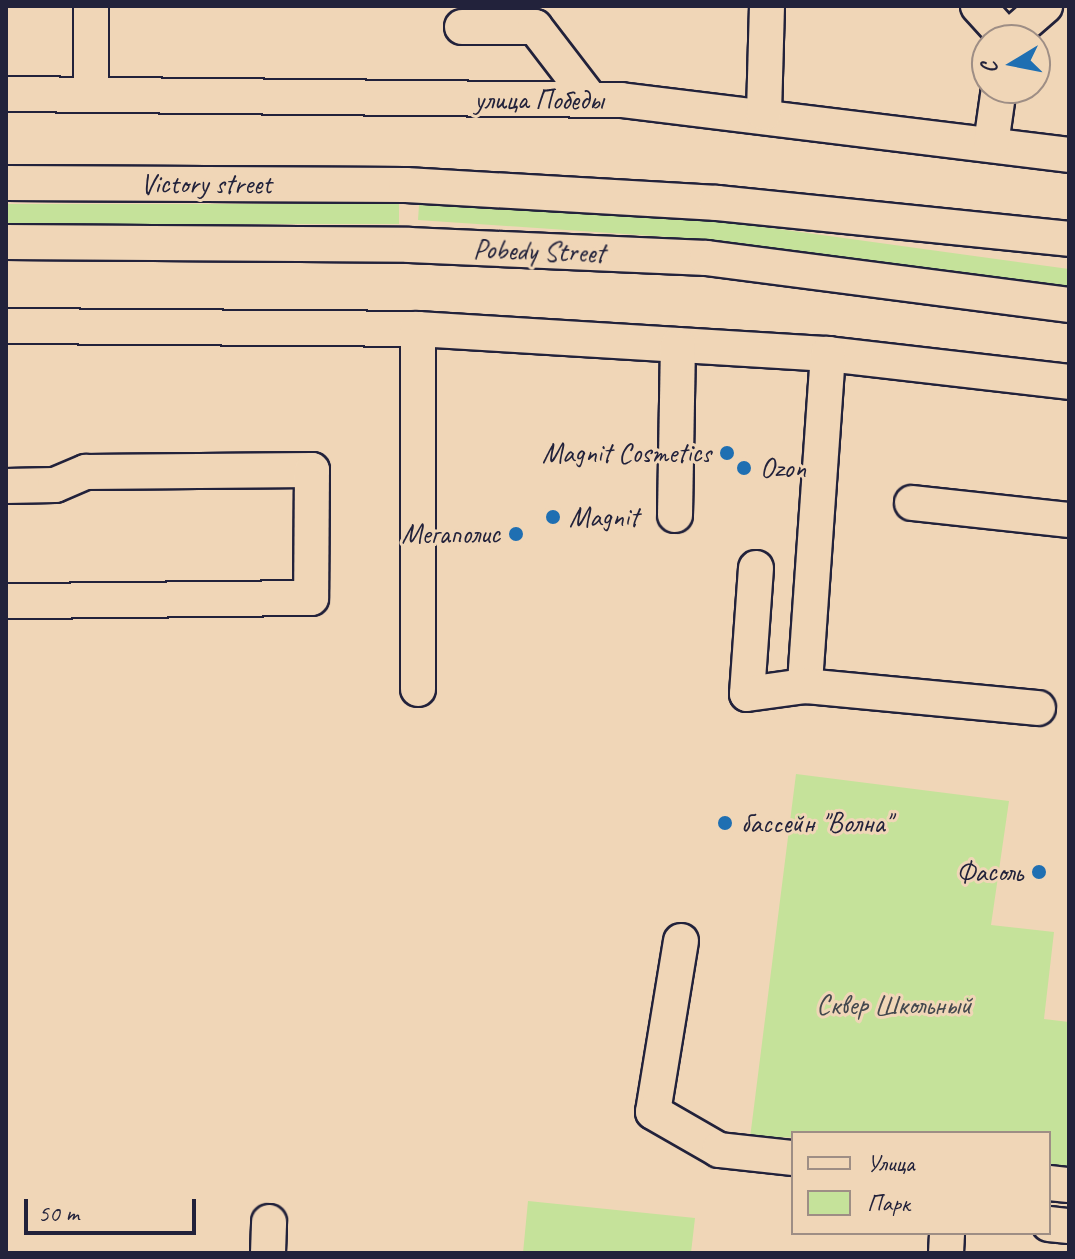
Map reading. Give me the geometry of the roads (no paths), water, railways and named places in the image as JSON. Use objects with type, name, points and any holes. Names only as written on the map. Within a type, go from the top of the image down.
[{"type":"street","points":[[91,6],[91,94]]},
{"type":"street","points":[[764,113],[767,6]]},
{"type":"street","points":[[978,6],[994,24]]},
{"type":"street","points":[[1023,24],[1045,6]]},
{"type":"street","points":[[462,27],[535,27],[591,100]]},
{"type":"street","name":"улица Победы","points":[[6,94],[591,100],[764,113],[1069,155]]},
{"type":"street","points":[[991,144],[997,104]]},
{"type":"street","name":"Pobedy Street","points":[[6,183],[406,185],[717,203],[1069,239]]},
{"type":"street","name":"Pobedy Street","points":[[6,242],[409,245],[707,258],[1069,305]]},
{"type":"street","points":[[6,326],[418,329],[828,354],[1069,382]]},
{"type":"street","points":[[418,329],[418,689]]},
{"type":"street","points":[[675,515],[678,345]]},
{"type":"street","points":[[805,686],[828,354]]},
{"type":"street","points":[[6,486],[55,485],[86,472],[312,470],[311,598],[6,601]]},
{"type":"street","points":[[912,503],[1069,520]]},
{"type":"street","points":[[756,568],[747,694],[805,686],[1038,708]]},
{"type":"street","points":[[681,941],[653,1112],[719,1150],[791,1158]]},
{"type":"place","name":"Magnit Cosmetics","points":[[727,453]]},
{"type":"place","name":"Ozon","points":[[744,468]]},
{"type":"place","name":"Magnit","points":[[553,517]]},
{"type":"place","name":"Мегаполис","points":[[516,534]]},
{"type":"place","name":"бассейн \"Волна\"","points":[[725,823]]},
{"type":"place","name":"Фасоль","points":[[1039,872]]},
{"type":"park label","name":"Сквер Школьный","points":[[894,1005]]}]
